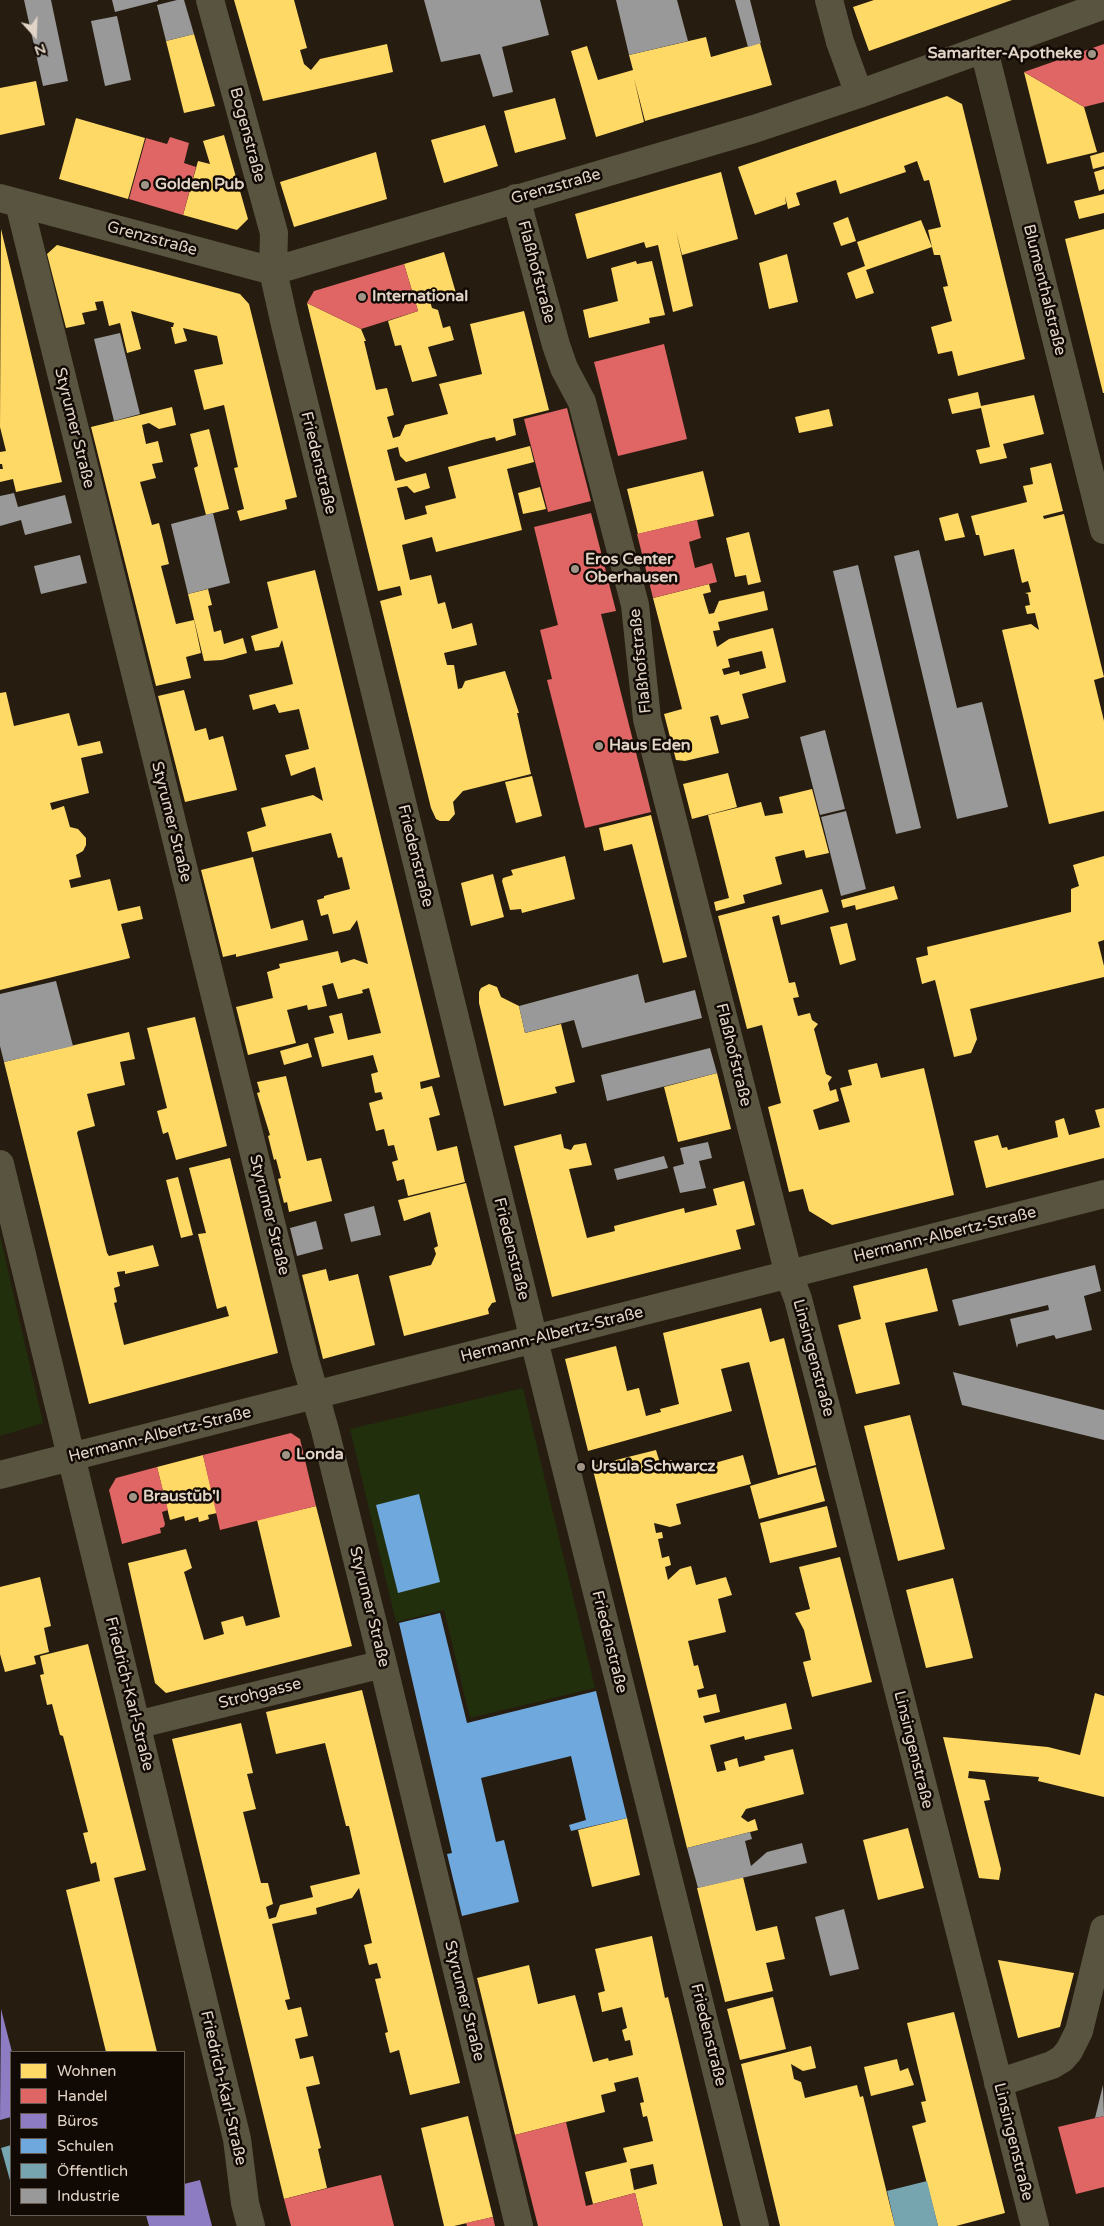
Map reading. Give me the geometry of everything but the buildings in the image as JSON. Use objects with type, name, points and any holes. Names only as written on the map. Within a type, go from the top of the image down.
[{"type":"street","name":"Bogenstraße","points":[[210,0],[274,233],[273,271]]},
{"type":"street","points":[[829,0],[840,42],[859,94]]},
{"type":"street","name":"Grenzstraße","points":[[9,201],[273,271],[698,146],[859,94],[1104,5]]},
{"type":"street","name":"Blumenthalstraße","points":[[984,50],[1104,530]]},
{"type":"street","name":"Flaßhofstraße","points":[[516,198],[564,368],[582,402],[635,605],[647,718],[789,1275]]},
{"type":"street","name":"Styrumer Straße","points":[[9,201],[384,1664],[519,2226]]},
{"type":"street","name":"Friedenstraße","points":[[273,271],[534,1340],[755,2226]]},
{"type":"street","name":"Friedrich-Karl-Straße","points":[[0,1164],[237,2139],[245,2203],[251,2226]]},
{"type":"street","name":"Hermann-Albertz-Straße","points":[[0,1475],[1104,1194]]},
{"type":"street","name":"Linsingenstraße","points":[[789,1275],[798,1299],[825,1401],[1035,2226]]},
{"type":"street","name":"Strohgasse","points":[[136,1725],[384,1664]]},
{"type":"street","points":[[998,2083],[1052,2065],[1062,2059],[1069,2051],[1079,2031],[1104,1929]]},
{"type":"green space","points":[[0,1235],[43,1423],[0,1436]]},
{"type":"green space","points":[[523,1388],[595,1688],[470,1718],[444,1610],[396,1622],[350,1429]]},
{"type":"place","name":"Samariter-Apotheke","points":[[1092,54]]},
{"type":"place","name":"Golden Pub","points":[[145,185]]},
{"type":"place","name":"International","points":[[362,297]]},
{"type":"place","name":"Eros Center Oberhausen","points":[[575,569]]},
{"type":"place","name":"Haus Eden","points":[[599,746]]},
{"type":"place","name":"Londa","points":[[286,1455]]},
{"type":"place","name":"Ursula Schwarcz","points":[[581,1467]]},
{"type":"place","name":"Braustüb'l","points":[[133,1497]]}]
